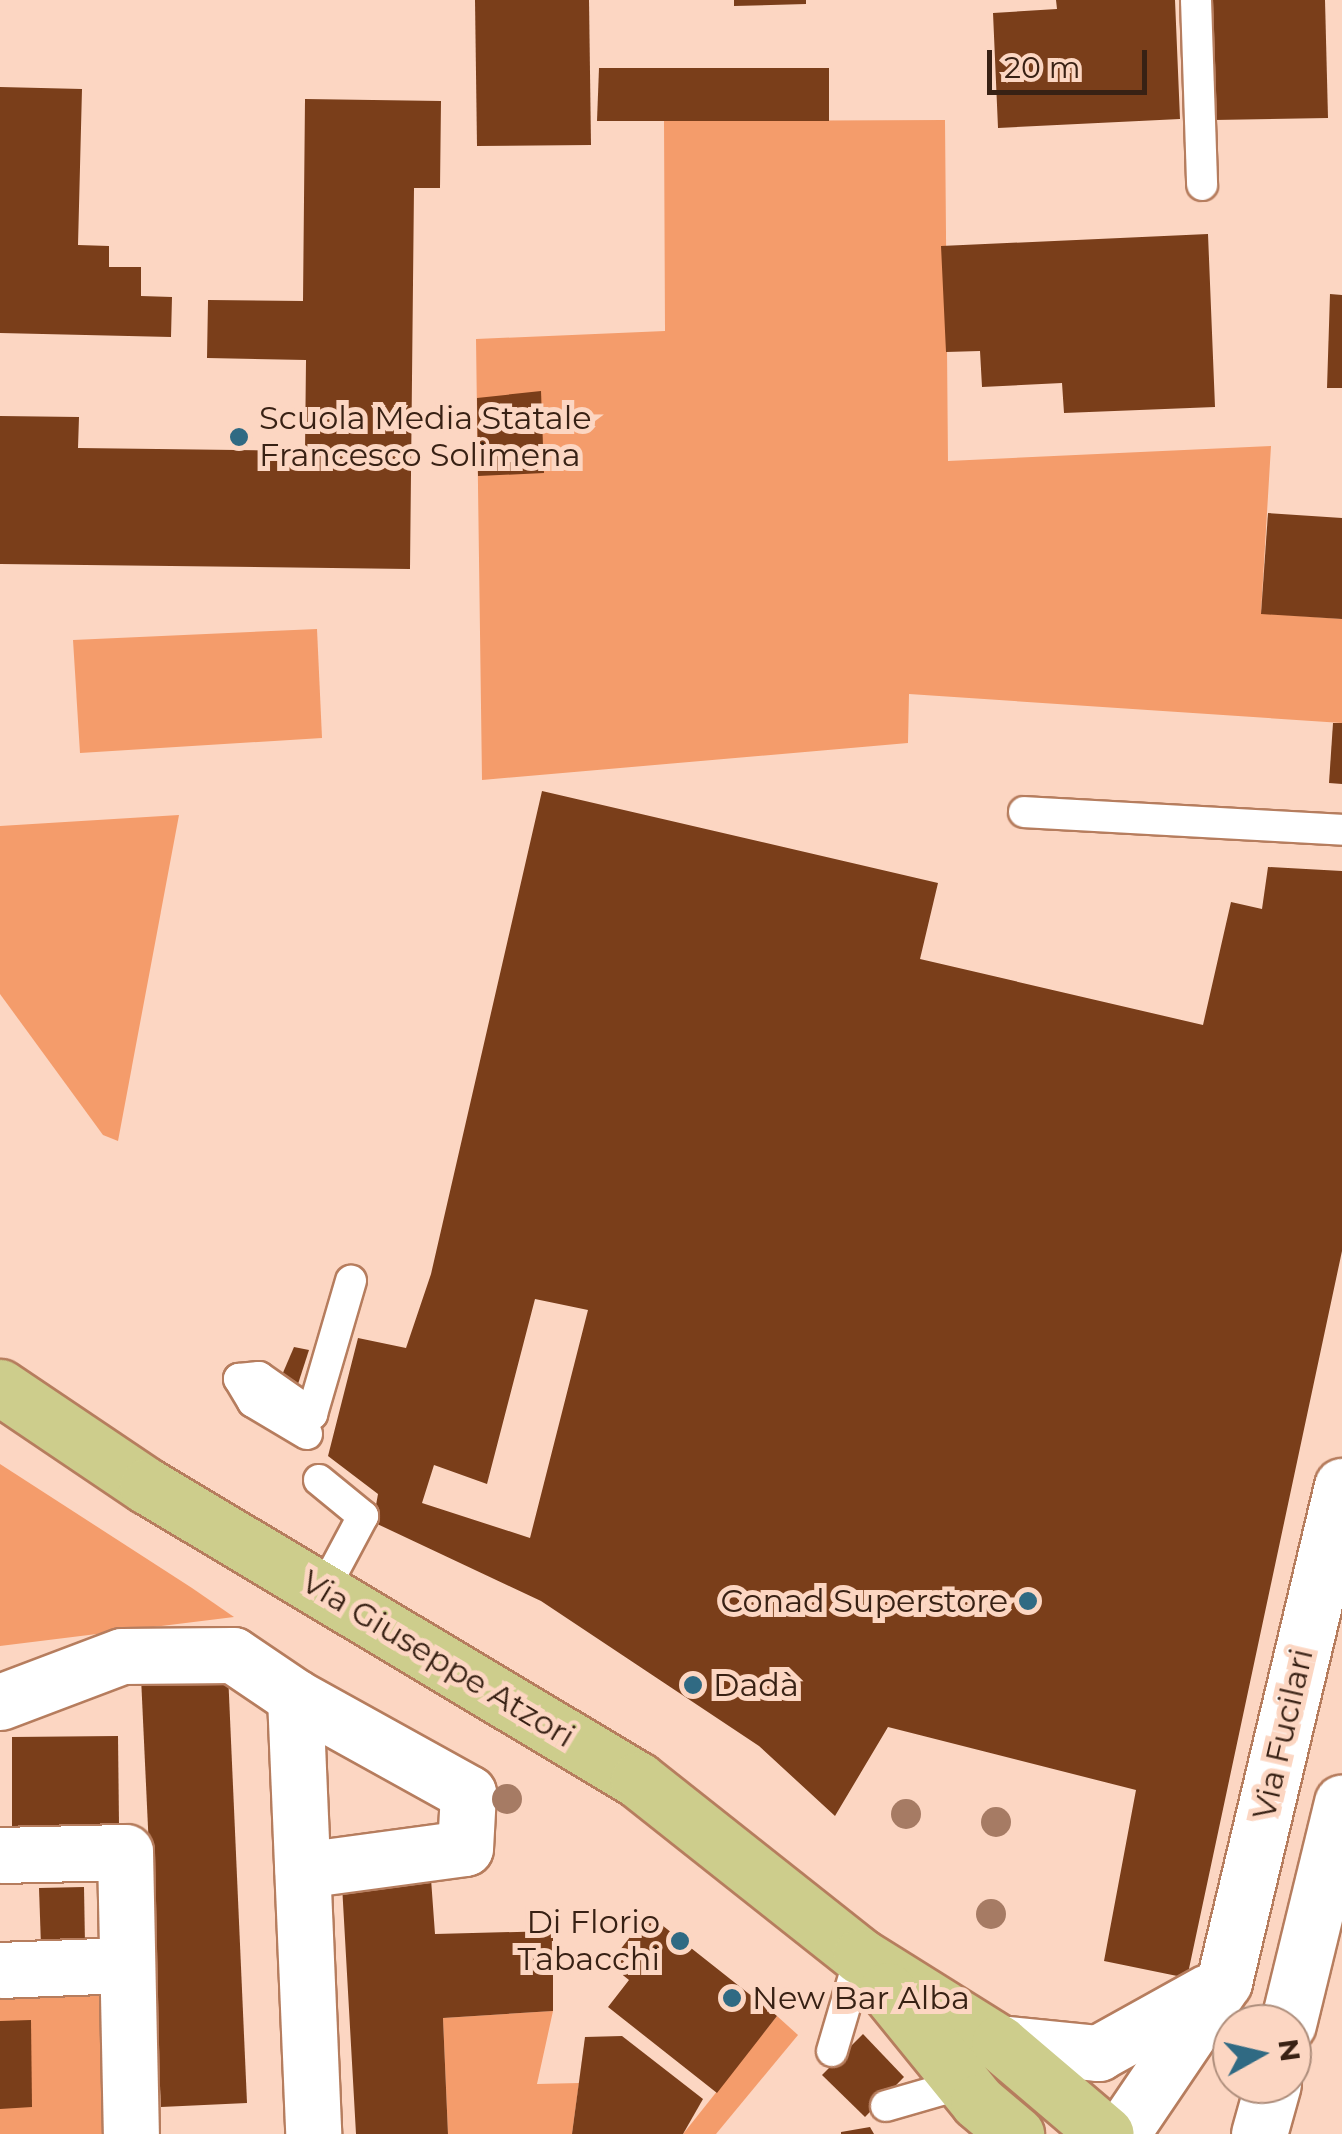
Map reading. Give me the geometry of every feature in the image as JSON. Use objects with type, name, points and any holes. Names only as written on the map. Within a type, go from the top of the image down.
[{"type":"main road","name":"Via Giuseppe Atzori","points":[[0,1386],[638,1780],[860,1956],[998,2043],[1106,2134]]},
{"type":"main road","name":"Via Giuseppe Atzori","points":[[860,1956],[962,2084],[1016,2134]]},
{"type":"street","name":"Via Fucilari","points":[[1120,2134],[1224,1982],[1342,1486]]},
{"type":"street","points":[[0,1702],[122,1656],[234,1655],[295,1697],[468,1793],[465,1848],[302,1870]]},
{"type":"street","points":[[295,1697],[312,2134]]},
{"type":"street","points":[[1293,2004],[1342,1802]]},
{"type":"street","points":[[0,1855],[125,1852],[132,2134]]},
{"type":"street","points":[[0,1970],[127,1965]]},
{"type":"street","points":[[998,2043],[1098,2053],[1224,1982]]},
{"type":"street","points":[[1260,2134],[1268,2104]]},
{"type":"lane","points":[[1196,0],[1202,186]]},
{"type":"lane","points":[[1024,812],[1342,830]]},
{"type":"lane","points":[[307,1434],[253,1402],[239,1379],[259,1377],[312,1414],[351,1281]]},
{"type":"lane","points":[[318,1480],[363,1516],[324,1589]]},
{"type":"lane","points":[[832,2051],[860,1956]]},
{"type":"lane","points":[[886,2106],[962,2084]]},
{"type":"shaded area","points":[[945,120],[948,461],[1271,446],[1261,613],[1342,619],[1342,723],[909,694],[908,743],[482,780],[476,339],[665,331],[664,121]]},
{"type":"shaded area","points":[[317,629],[322,738],[80,753],[73,640]]},
{"type":"shaded area","points":[[179,815],[118,1141],[103,1135],[0,994],[0,826]]},
{"type":"shaded area","points":[[0,1464],[192,1588],[234,1617],[0,1646]]},
{"type":"shaded area","points":[[127,1965],[131,2134],[0,2134],[0,1970]]},
{"type":"shaded area","points":[[553,2011],[537,2084],[579,2083],[572,2134],[448,2134],[443,2018]]},
{"type":"shaded area","points":[[777,2016],[798,2035],[716,2134],[683,2134]]},
{"type":"building","points":[[475,0],[589,0],[591,145],[477,146]]},
{"type":"building","points":[[734,0],[806,0],[806,4],[734,6]]},
{"type":"building","points":[[1056,0],[1175,0],[1180,119],[998,128],[993,13],[1057,9]]},
{"type":"building","points":[[1211,0],[1325,0],[1328,118],[1214,120]]},
{"type":"building","points":[[599,68],[829,68],[829,121],[597,121]]},
{"type":"building","points":[[0,87],[82,89],[78,245],[109,246],[109,267],[141,267],[141,296],[172,297],[171,337],[0,333]]},
{"type":"building","points":[[305,99],[441,101],[440,188],[414,188],[410,569],[0,564],[0,416],[79,417],[78,448],[305,451],[306,360],[207,358],[208,300],[303,301]]},
{"type":"building","points":[[1208,234],[1215,407],[1064,413],[1062,383],[982,387],[980,351],[946,352],[941,246]]},
{"type":"building","points":[[1330,294],[1342,295],[1342,388],[1327,388]]},
{"type":"building","points":[[541,391],[544,473],[478,476],[477,398]]},
{"type":"building","points":[[1268,513],[1342,518],[1342,619],[1261,614]]},
{"type":"building","points":[[1333,723],[1342,723],[1342,784],[1329,783]]},
{"type":"building","points":[[542,791],[938,883],[920,959],[1203,1025],[1231,902],[1262,909],[1268,867],[1342,871],[1342,1251],[1187,1978],[1104,1961],[1136,1790],[888,1727],[835,1816],[759,1746],[541,1601],[373,1522],[378,1494],[328,1456],[358,1338],[406,1348],[431,1274]],"holes":[[[535,1299],[588,1310],[530,1538],[422,1503],[434,1465],[487,1484]]]},
{"type":"building","points":[[294,1347],[309,1350],[298,1384],[282,1375]]},
{"type":"building","points":[[228,1673],[247,2103],[161,2107],[141,1677]]},
{"type":"building","points":[[118,1736],[119,1825],[12,1826],[12,1737]]},
{"type":"building","points":[[431,1879],[435,1934],[553,1931],[553,2011],[443,2018],[448,2134],[356,2134],[342,1885]]},
{"type":"building","points":[[84,1887],[85,1945],[41,1946],[39,1888]]},
{"type":"building","points":[[648,1914],[777,2016],[717,2093],[608,2007],[629,1980],[609,1964]]},
{"type":"building","points":[[31,2020],[32,2107],[0,2109],[0,2021]]},
{"type":"building","points":[[863,2034],[904,2077],[865,2117],[822,2075]]},
{"type":"building","points":[[622,2036],[703,2099],[683,2134],[572,2134],[585,2037]]},
{"type":"building","points":[[870,2127],[874,2134],[841,2134],[841,2132]]},
{"type":"place","name":"Scuola Media Statale Francesco Solimena","points":[[239,437]]},
{"type":"place","name":"Conad Superstore","points":[[1028,1601]]},
{"type":"place","name":"Dadà","points":[[693,1685]]},
{"type":"place","name":"Di Florio Tabacchi","points":[[680,1941]]},
{"type":"place","name":"New Bar Alba","points":[[732,1998]]}]
